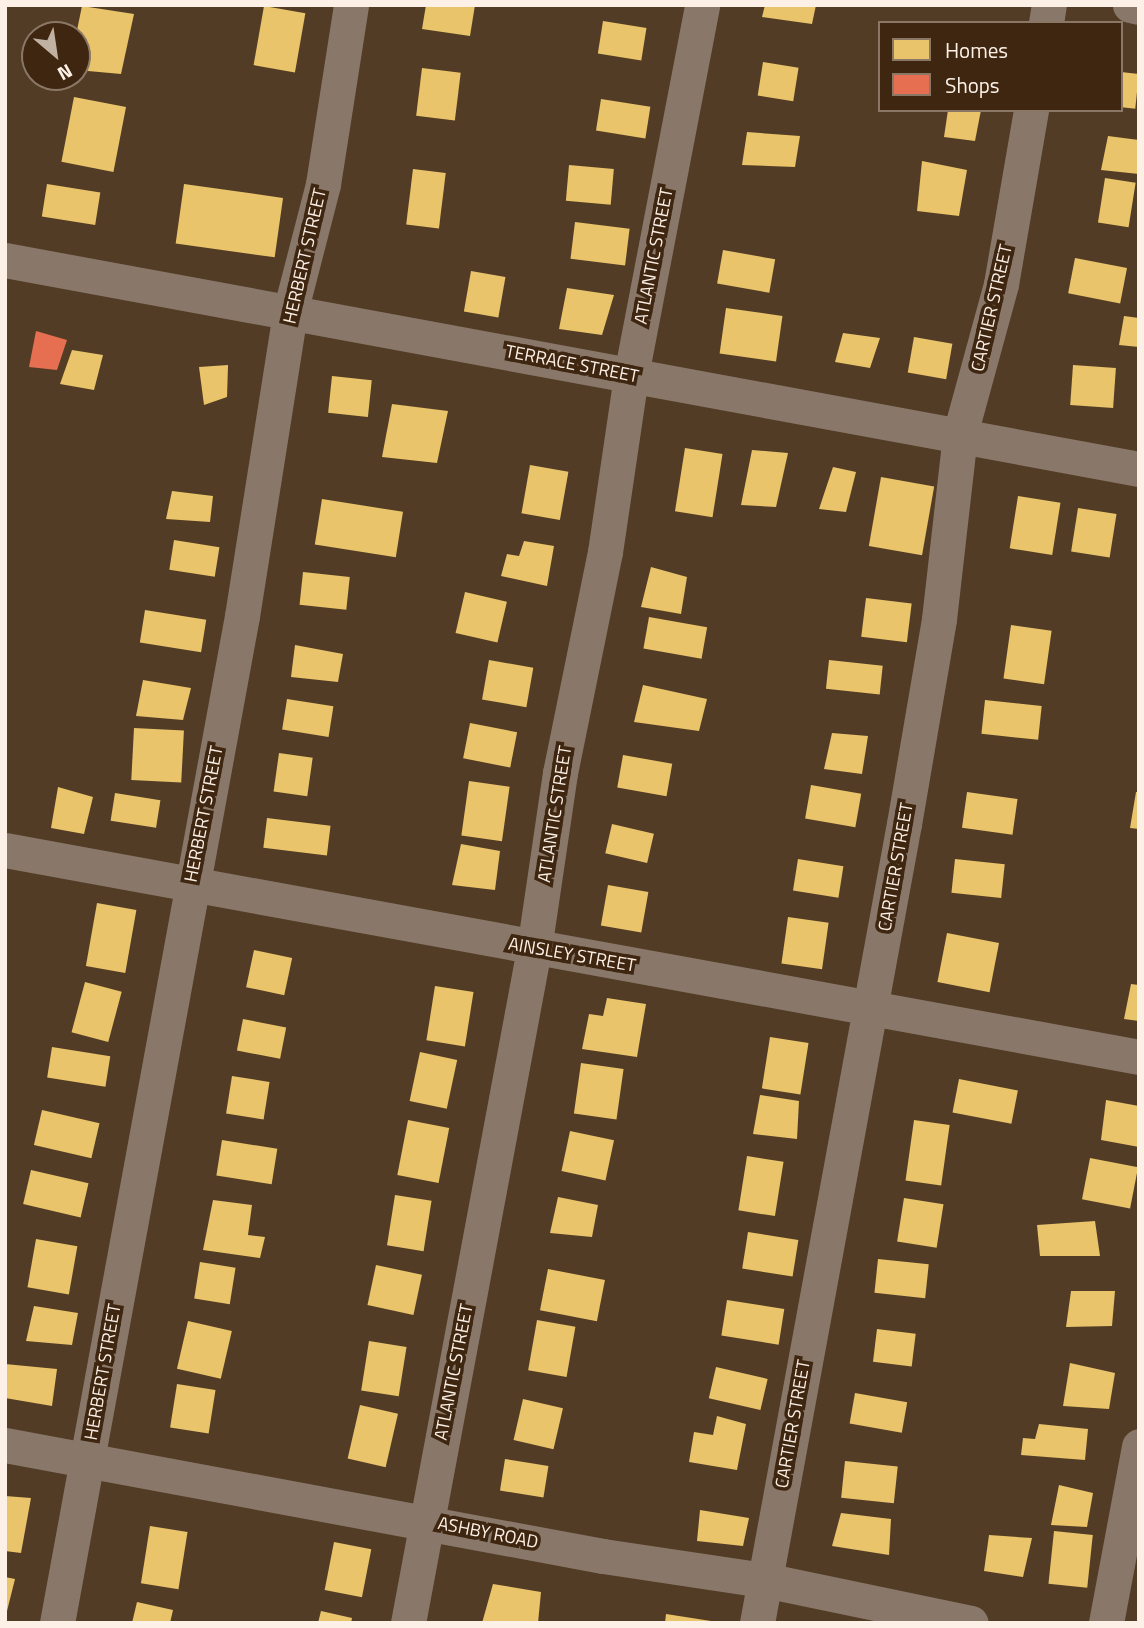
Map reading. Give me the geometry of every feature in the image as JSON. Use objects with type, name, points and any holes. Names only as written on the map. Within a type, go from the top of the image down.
[{"type":"street","name":"HERBERT STREET","points":[[57,1623],[242,616],[290,312],[323,184],[351,5]]},
{"type":"street","name":"ATLANTIC STREET","points":[[408,1623],[534,949],[560,772],[605,552],[631,375],[702,5]]},
{"type":"street","points":[[1130,5],[1139,7]]},
{"type":"street","name":"CARTIER STREET","points":[[757,1623],[939,619],[960,434],[1000,284],[1031,112]]},
{"type":"street","name":"TERRACE STREET","points":[[5,260],[1139,469]]},
{"type":"street","name":"AINSLEY STREET","points":[[5,850],[534,949],[871,1005],[1139,1057]]},
{"type":"street","name":"ASHBY ROAD","points":[[5,1445],[603,1556],[764,1580],[971,1623]]},
{"type":"street","points":[[1106,1623],[1139,1446]]},
{"type":"building: Homes","points":[[426,5],[475,5],[470,36],[422,29]]},
{"type":"building: Homes","points":[[765,5],[816,5],[812,24],[762,17]]},
{"type":"building: Homes","points":[[82,6],[134,14],[121,74],[91,71],[91,21],[79,21]]},
{"type":"building: Homes","points":[[264,6],[305,13],[295,72],[254,65]]},
{"type":"building: Homes","points":[[603,21],[646,28],[641,60],[598,54]]},
{"type":"building: Homes","points":[[763,62],[799,68],[793,101],[758,96]]},
{"type":"building: Homes","points":[[422,68],[461,73],[455,120],[416,116]]},
{"type":"building: Homes","points":[[1123,72],[1139,74],[1135,109],[1123,107]]},
{"type":"building: Homes","points":[[74,97],[126,107],[113,172],[61,162]]},
{"type":"building: Homes","points":[[601,99],[650,107],[645,138],[596,131]]},
{"type":"building: Homes","points":[[948,112],[981,112],[975,141],[944,137]]},
{"type":"building: Homes","points":[[747,132],[800,136],[795,167],[742,165]]},
{"type":"building: Homes","points":[[1108,136],[1139,140],[1139,174],[1101,170]]},
{"type":"building: Homes","points":[[922,161],[967,170],[959,216],[917,211]]},
{"type":"building: Homes","points":[[569,165],[614,169],[611,205],[566,201]]},
{"type":"building: Homes","points":[[413,169],[446,173],[439,229],[406,225]]},
{"type":"building: Homes","points":[[1105,178],[1136,183],[1129,227],[1098,222]]},
{"type":"building: Homes","points":[[47,184],[100,192],[95,225],[42,217]]},
{"type":"building: Homes","points":[[184,184],[283,198],[275,257],[176,243]]},
{"type":"building: Homes","points":[[575,222],[630,229],[625,265],[570,259]]},
{"type":"building: Homes","points":[[723,250],[775,259],[769,293],[717,283]]},
{"type":"building: Homes","points":[[1075,258],[1127,268],[1120,303],[1068,293]]},
{"type":"building: Homes","points":[[471,271],[505,277],[498,317],[464,311]]},
{"type":"building: Homes","points":[[567,288],[614,295],[602,335],[559,329]]},
{"type":"building: Homes","points":[[726,308],[782,316],[776,361],[720,354]]},
{"type":"building: Homes","points":[[1124,316],[1139,318],[1139,347],[1119,345]]},
{"type":"building: Homes","points":[[843,333],[880,338],[870,368],[835,362]]},
{"type":"building: Homes","points":[[914,337],[952,344],[946,379],[908,372]]},
{"type":"building: Homes","points":[[72,350],[103,355],[94,390],[60,384]]},
{"type":"building: Homes","points":[[228,365],[227,397],[204,405],[199,367]]},
{"type":"building: Homes","points":[[1073,365],[1116,368],[1113,408],[1070,405]]},
{"type":"building: Homes","points":[[332,376],[372,380],[368,417],[328,413]]},
{"type":"building: Homes","points":[[392,404],[448,411],[437,463],[382,457]]},
{"type":"building: Homes","points":[[685,448],[723,454],[713,517],[675,511]]},
{"type":"building: Homes","points":[[752,450],[788,453],[776,507],[741,505]]},
{"type":"building: Homes","points":[[530,465],[568,472],[560,520],[521,513]]},
{"type":"building: Homes","points":[[833,467],[856,472],[846,512],[819,509]]},
{"type":"building: Homes","points":[[881,477],[934,486],[922,555],[869,546]]},
{"type":"building: Homes","points":[[172,491],[213,496],[210,522],[166,519]]},
{"type":"building: Homes","points":[[1018,496],[1060,503],[1052,555],[1010,548]]},
{"type":"building: Homes","points":[[322,499],[403,512],[396,557],[315,544]]},
{"type":"building: Homes","points":[[1078,508],[1117,514],[1110,558],[1071,551]]},
{"type":"building: Homes","points":[[174,540],[219,547],[215,577],[169,570]]},
{"type":"building: Homes","points":[[524,541],[554,546],[547,586],[501,576],[507,554],[519,556]]},
{"type":"building: Homes","points":[[651,567],[687,577],[681,614],[641,607]]},
{"type":"building: Homes","points":[[303,572],[350,577],[346,610],[300,605]]},
{"type":"building: Homes","points":[[465,592],[507,602],[497,643],[456,633]]},
{"type":"building: Homes","points":[[866,598],[912,604],[907,642],[861,637]]},
{"type":"building: Homes","points":[[145,610],[206,620],[201,652],[140,643]]},
{"type":"building: Homes","points":[[649,617],[707,627],[702,659],[643,649]]},
{"type":"building: Homes","points":[[1011,625],[1052,631],[1044,684],[1003,678]]},
{"type":"building: Homes","points":[[295,645],[343,654],[338,682],[291,677]]},
{"type":"building: Homes","points":[[489,660],[533,668],[526,707],[482,699]]},
{"type":"building: Homes","points":[[829,660],[883,666],[880,694],[826,689]]},
{"type":"building: Homes","points":[[143,680],[191,688],[183,720],[136,716]]},
{"type":"building: Homes","points":[[643,685],[707,699],[699,731],[634,722]]},
{"type":"building: Homes","points":[[287,699],[333,706],[329,737],[282,730]]},
{"type":"building: Homes","points":[[985,700],[1042,706],[1038,740],[981,734]]},
{"type":"building: Homes","points":[[470,723],[517,732],[510,767],[463,758]]},
{"type":"building: Homes","points":[[134,728],[184,731],[181,783],[131,780]]},
{"type":"building: Homes","points":[[832,733],[868,736],[862,774],[824,769]]},
{"type":"building: Homes","points":[[279,753],[313,758],[307,796],[274,792]]},
{"type":"building: Homes","points":[[623,755],[672,764],[667,796],[617,787]]},
{"type":"building: Homes","points":[[469,781],[510,787],[502,841],[461,835]]},
{"type":"building: Homes","points":[[811,785],[861,794],[855,827],[805,818]]},
{"type":"building: Homes","points":[[58,787],[93,797],[84,834],[51,828]]},
{"type":"building: Homes","points":[[967,792],[1018,799],[1012,835],[962,828]]},
{"type":"building: Homes","points":[[1136,792],[1139,792],[1139,829],[1130,828]]},
{"type":"building: Homes","points":[[115,793],[160,800],[156,828],[111,821]]},
{"type":"building: Homes","points":[[267,818],[331,826],[327,856],[263,848]]},
{"type":"building: Homes","points":[[612,824],[654,834],[647,863],[605,853]]},
{"type":"building: Homes","points":[[461,844],[500,851],[495,890],[452,885]]},
{"type":"building: Homes","points":[[798,859],[843,866],[838,898],[793,891]]},
{"type":"building: Homes","points":[[955,859],[1005,864],[1001,898],[951,893]]},
{"type":"building: Homes","points":[[608,885],[648,892],[641,932],[601,925]]},
{"type":"building: Homes","points":[[97,903],[136,910],[125,973],[86,966]]},
{"type":"building: Homes","points":[[788,917],[829,923],[822,969],[781,964]]},
{"type":"building: Homes","points":[[947,933],[999,943],[989,992],[937,982]]},
{"type":"building: Homes","points":[[254,950],[292,958],[284,995],[246,987]]},
{"type":"building: Homes","points":[[85,982],[122,992],[108,1042],[72,1032]]},
{"type":"building: Homes","points":[[1131,984],[1139,985],[1139,1021],[1124,1019]]},
{"type":"building: Homes","points":[[435,986],[474,992],[465,1046],[426,1040]]},
{"type":"building: Homes","points":[[607,998],[646,1004],[637,1057],[582,1049],[589,1014],[603,1016]]},
{"type":"building: Homes","points":[[243,1019],[286,1027],[280,1059],[237,1050]]},
{"type":"building: Homes","points":[[770,1037],[809,1043],[800,1094],[762,1088]]},
{"type":"building: Homes","points":[[52,1047],[110,1056],[105,1087],[47,1078]]},
{"type":"building: Homes","points":[[420,1052],[457,1060],[447,1109],[410,1101]]},
{"type":"building: Homes","points":[[581,1063],[624,1069],[616,1119],[574,1114]]},
{"type":"building: Homes","points":[[232,1076],[270,1082],[264,1119],[226,1114]]},
{"type":"building: Homes","points":[[959,1079],[1018,1090],[1011,1124],[953,1112]]},
{"type":"building: Homes","points":[[760,1095],[799,1101],[797,1139],[753,1134]]},
{"type":"building: Homes","points":[[1106,1100],[1139,1106],[1139,1147],[1101,1140]]},
{"type":"building: Homes","points":[[42,1110],[99,1123],[91,1158],[34,1145]]},
{"type":"building: Homes","points":[[408,1120],[449,1128],[439,1183],[397,1175]]},
{"type":"building: Homes","points":[[914,1120],[950,1125],[941,1185],[906,1180]]},
{"type":"building: Homes","points":[[570,1131],[614,1140],[605,1180],[561,1171]]},
{"type":"building: Homes","points":[[222,1140],[277,1149],[272,1184],[216,1176]]},
{"type":"building: Homes","points":[[747,1156],[784,1162],[775,1216],[738,1210]]},
{"type":"building: Homes","points":[[1090,1158],[1138,1167],[1130,1209],[1082,1199]]},
{"type":"building: Homes","points":[[31,1170],[88,1183],[81,1217],[23,1204]]},
{"type":"building: Homes","points":[[395,1195],[432,1201],[424,1251],[387,1245]]},
{"type":"building: Homes","points":[[558,1197],[598,1205],[592,1237],[550,1233]]},
{"type":"building: Homes","points":[[904,1198],[944,1204],[937,1248],[897,1241]]},
{"type":"building: Homes","points":[[213,1200],[252,1205],[248,1235],[265,1237],[260,1258],[203,1250]]},
{"type":"building: Homes","points":[[1095,1221],[1100,1256],[1040,1256],[1037,1225]]},
{"type":"building: Homes","points":[[748,1232],[798,1240],[793,1277],[742,1269]]},
{"type":"building: Homes","points":[[36,1239],[77,1246],[69,1295],[27,1287]]},
{"type":"building: Homes","points":[[878,1259],[929,1264],[925,1298],[874,1293]]},
{"type":"building: Homes","points":[[200,1262],[236,1268],[230,1304],[194,1299]]},
{"type":"building: Homes","points":[[376,1265],[422,1275],[413,1315],[367,1305]]},
{"type":"building: Homes","points":[[548,1269],[605,1280],[597,1321],[540,1310]]},
{"type":"building: Homes","points":[[1071,1291],[1115,1291],[1112,1326],[1066,1327]]},
{"type":"building: Homes","points":[[727,1300],[784,1309],[779,1345],[721,1336]]},
{"type":"building: Homes","points":[[34,1306],[78,1313],[72,1345],[26,1341]]},
{"type":"building: Homes","points":[[537,1320],[575,1327],[567,1377],[528,1370]]},
{"type":"building: Homes","points":[[188,1321],[232,1331],[221,1379],[177,1369]]},
{"type":"building: Homes","points":[[877,1329],[916,1334],[912,1367],[873,1362]]},
{"type":"building: Homes","points":[[369,1341],[407,1347],[399,1396],[361,1390]]},
{"type":"building: Homes","points":[[1070,1363],[1115,1373],[1109,1409],[1063,1406]]},
{"type":"building: Homes","points":[[5,1364],[57,1369],[52,1406],[5,1398]]},
{"type":"building: Homes","points":[[716,1367],[768,1379],[760,1410],[709,1398]]},
{"type":"building: Homes","points":[[177,1384],[216,1390],[209,1434],[170,1427]]},
{"type":"building: Homes","points":[[855,1393],[907,1402],[902,1433],[850,1424]]},
{"type":"building: Homes","points":[[523,1399],[563,1408],[554,1449],[514,1440]]},
{"type":"building: Homes","points":[[360,1405],[398,1414],[386,1467],[348,1459]]},
{"type":"building: Homes","points":[[717,1416],[746,1424],[737,1470],[689,1462],[694,1432],[713,1435]]},
{"type":"building: Homes","points":[[1039,1424],[1088,1429],[1085,1460],[1021,1455],[1023,1438],[1035,1439]]},
{"type":"building: Homes","points":[[505,1459],[548,1466],[543,1497],[500,1491]]},
{"type":"building: Homes","points":[[845,1461],[898,1467],[894,1503],[841,1498]]},
{"type":"building: Homes","points":[[1059,1485],[1093,1493],[1087,1527],[1051,1525]]},
{"type":"building: Homes","points":[[5,1496],[31,1498],[21,1553],[5,1551]]},
{"type":"building: Homes","points":[[700,1510],[749,1518],[743,1546],[697,1541]]},
{"type":"building: Homes","points":[[841,1513],[891,1519],[889,1555],[832,1546]]},
{"type":"building: Homes","points":[[150,1526],[188,1532],[178,1589],[141,1583]]},
{"type":"building: Homes","points":[[1054,1531],[1093,1535],[1087,1588],[1048,1584]]},
{"type":"building: Homes","points":[[989,1535],[1032,1538],[1023,1577],[984,1571]]},
{"type":"building: Homes","points":[[334,1542],[371,1549],[362,1597],[325,1590]]},
{"type":"building: Homes","points":[[5,1577],[15,1579],[6,1615],[5,1615]]},
{"type":"building: Homes","points":[[493,1584],[541,1592],[538,1623],[482,1623]]},
{"type":"building: Homes","points":[[137,1602],[173,1610],[170,1623],[132,1623]]},
{"type":"building: Homes","points":[[321,1611],[352,1618],[351,1623],[318,1623]]},
{"type":"building: Homes","points":[[666,1614],[711,1621],[711,1623],[665,1623]]},
{"type":"building: Shops","points":[[36,331],[67,340],[57,370],[29,367]]}]
